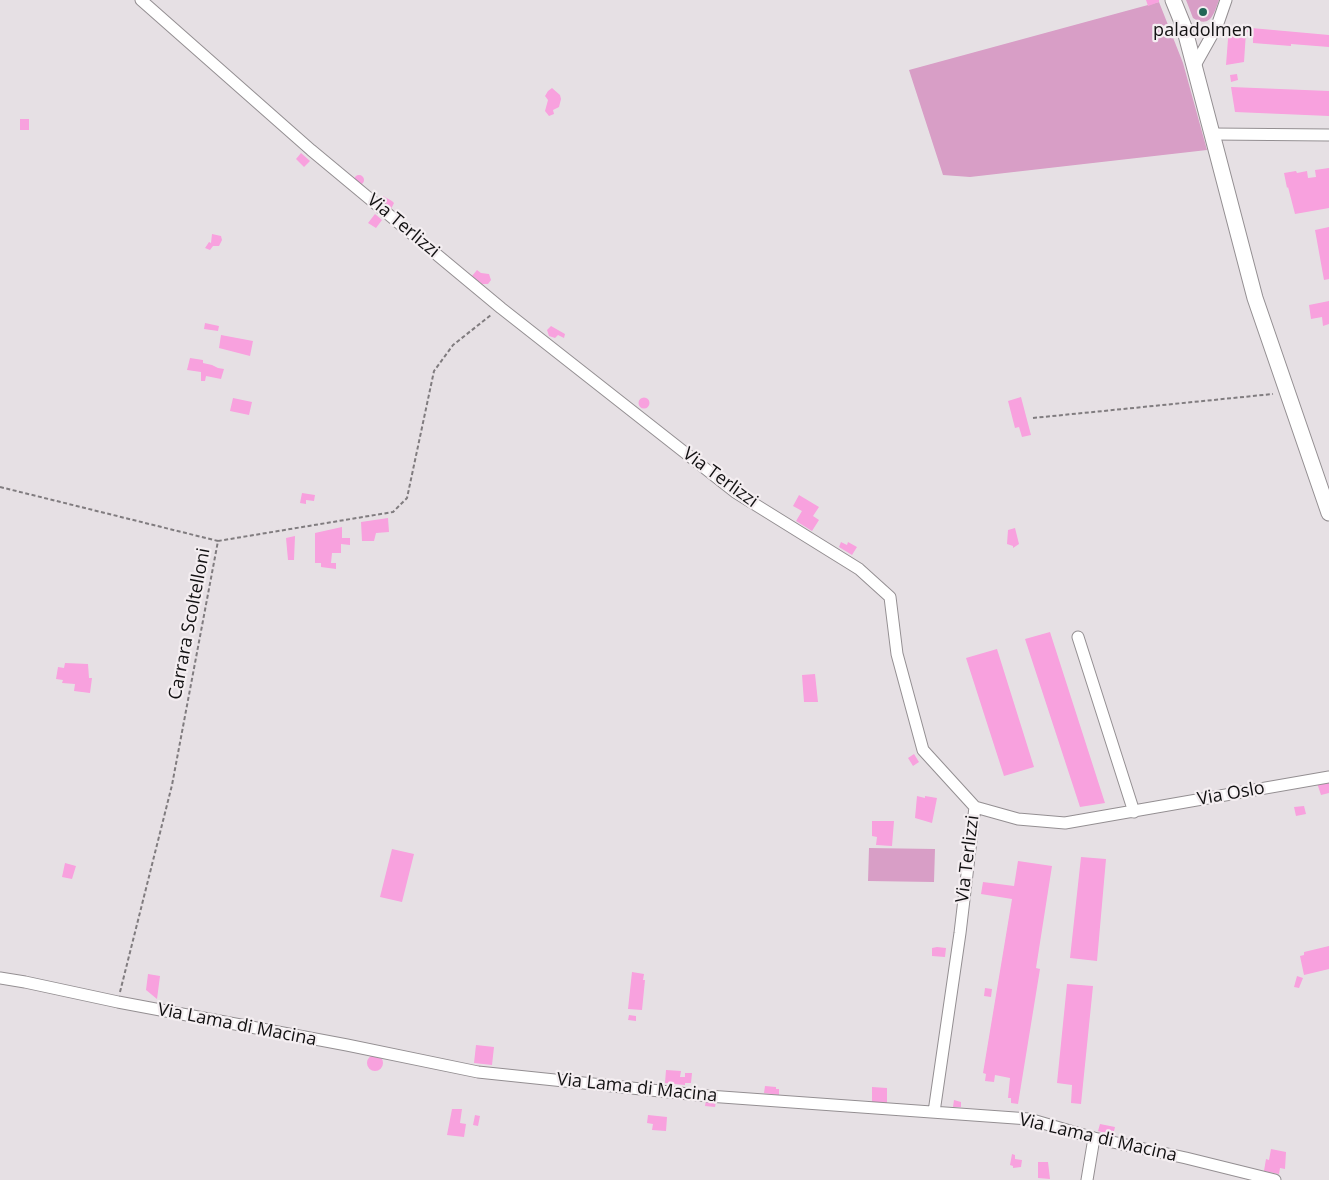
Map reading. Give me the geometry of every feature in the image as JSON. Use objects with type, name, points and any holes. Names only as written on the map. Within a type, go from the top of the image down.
[{"type":"street","name":"Via Terlizzi","points":[[141,0],[311,150],[501,308],[735,492],[859,569],[890,598],[897,654],[923,750],[975,807],[960,933],[934,1112]]},
{"type":"street","points":[[1173,0],[1184,27],[1255,298],[1329,513]]},
{"type":"street","points":[[1194,68],[1217,26],[1226,0]]},
{"type":"street","points":[[1212,134],[1329,135]]},
{"type":"street","points":[[1078,637],[1134,812]]},
{"type":"street","name":"Via Oslo","points":[[975,807],[1018,819],[1065,823],[1329,777]]},
{"type":"street","name":"Via Lama di Macina","points":[[0,978],[478,1072],[708,1096],[1030,1119],[1094,1138],[1275,1180]]},
{"type":"street","points":[[1087,1180],[1094,1138]]},
{"type":"path","name":"Carrara Scoltelloni","points":[[118,1002],[172,785],[218,541],[393,512],[407,498],[434,371],[452,345],[501,308]]},
{"type":"path","points":[[1033,418],[1287,391]]},
{"type":"path","points":[[0,487],[218,541]]},
{"type":"shaded area","name":"paladolmen","points":[[1186,0],[1219,0],[1211,18],[1204,22],[1193,18]]},
{"type":"shaded area","points":[[1159,2],[1183,63],[1207,150],[970,177],[943,175],[909,70]]},
{"type":"shaded area","points":[[869,848],[935,849],[934,882],[868,881]]},
{"type":"building","points":[[1146,0],[1159,0],[1159,2],[1148,6]]},
{"type":"building","points":[[1229,26],[1329,35],[1329,47],[1253,43],[1253,33],[1246,32],[1244,62],[1226,65]]},
{"type":"building","points":[[1237,74],[1238,80],[1231,82],[1230,75]]},
{"type":"building","points":[[1231,87],[1329,91],[1329,116],[1235,112]]},
{"type":"building","points":[[552,88],[560,95],[561,99],[559,107],[553,110],[554,114],[549,116],[545,111],[548,100],[545,96]]},
{"type":"building","points":[[20,119],[29,119],[29,130],[20,130]]},
{"type":"building","points":[[301,153],[310,161],[304,167],[296,159]]},
{"type":"building","points":[[1329,168],[1329,208],[1295,214],[1284,173],[1307,171],[1308,178],[1316,177],[1315,170]]},
{"type":"building","points":[[359,175],[364,180],[359,185],[354,180]]},
{"type":"building","points":[[383,196],[394,203],[391,209],[379,203]]},
{"type":"building","points":[[375,214],[382,220],[376,228],[368,223]]},
{"type":"building","points":[[1329,227],[1329,279],[1324,280],[1315,230]]},
{"type":"building","points":[[212,234],[221,236],[222,240],[219,246],[213,246],[210,250],[205,248],[209,242],[211,243]]},
{"type":"building","points":[[477,270],[481,273],[489,274],[491,280],[488,284],[482,284],[472,276]]},
{"type":"building","points":[[1329,301],[1329,324],[1323,326],[1322,317],[1311,319],[1309,305]]},
{"type":"building","points":[[205,323],[219,326],[218,331],[204,329]]},
{"type":"building","points":[[551,326],[565,334],[564,338],[558,335],[555,338],[549,336],[547,330]]},
{"type":"building","points":[[221,335],[253,341],[250,356],[219,348]]},
{"type":"building","points":[[190,358],[203,360],[203,363],[224,369],[221,379],[206,376],[205,381],[201,381],[201,372],[187,370]]},
{"type":"building","points":[[1021,397],[1031,435],[1022,437],[1019,427],[1015,428],[1008,401]]},
{"type":"building","points":[[233,398],[252,402],[249,415],[230,411]]},
{"type":"building","points":[[642,398],[646,398],[649,403],[648,407],[642,408],[639,405],[639,401]]},
{"type":"building","points":[[302,493],[315,495],[314,501],[306,500],[306,504],[300,503]]},
{"type":"building","points":[[799,495],[819,507],[813,516],[819,520],[812,531],[796,521],[802,511],[793,506]]},
{"type":"building","points":[[388,518],[389,532],[376,533],[374,541],[362,541],[361,522]]},
{"type":"building","points":[[342,527],[342,538],[350,538],[350,545],[341,544],[341,553],[332,553],[331,563],[336,563],[336,569],[321,567],[321,563],[315,563],[315,533]]},
{"type":"building","points":[[1015,528],[1019,544],[1013,548],[1013,546],[1007,544],[1008,530]]},
{"type":"building","points":[[295,536],[294,560],[288,560],[286,538]]},
{"type":"building","points":[[841,542],[847,545],[848,542],[857,547],[852,555],[839,547]]},
{"type":"building","points":[[1050,632],[1105,803],[1080,807],[1025,639]]},
{"type":"building","points":[[997,649],[1034,767],[1004,776],[966,658]]},
{"type":"building","points":[[65,663],[88,664],[89,678],[92,678],[90,693],[74,691],[75,684],[62,683],[63,680],[56,679],[58,667],[64,668]]},
{"type":"building","points":[[815,674],[818,702],[804,702],[802,675]]},
{"type":"building","points":[[914,754],[919,762],[913,766],[908,758]]},
{"type":"building","points":[[1329,781],[1329,793],[1321,795],[1317,783]]},
{"type":"building","points":[[917,796],[937,798],[932,823],[915,818]]},
{"type":"building","points":[[1304,806],[1306,814],[1296,816],[1294,807]]},
{"type":"building","points":[[872,821],[894,821],[892,846],[876,845],[877,837],[872,836]]},
{"type":"building","points":[[392,849],[414,854],[402,902],[380,897]]},
{"type":"building","points":[[1081,857],[1106,859],[1097,961],[1070,958]]},
{"type":"building","points":[[1018,861],[1052,866],[1036,968],[1040,969],[1018,1104],[1011,1103],[1011,1098],[1008,1098],[1010,1078],[995,1075],[994,1082],[985,1081],[986,1074],[983,1073],[1012,899],[981,894],[983,882],[1014,886]]},
{"type":"building","points":[[65,863],[76,866],[72,879],[62,877]]},
{"type":"building","points":[[1329,946],[1329,969],[1304,975],[1300,956],[1304,955],[1304,952]]},
{"type":"building","points":[[932,948],[946,948],[945,957],[932,956]]},
{"type":"building","points":[[632,972],[644,974],[642,1010],[628,1009]]},
{"type":"building","points":[[148,974],[160,976],[157,999],[146,990]]},
{"type":"building","points":[[1297,976],[1303,978],[1299,988],[1294,987]]},
{"type":"building","points":[[1067,984],[1093,986],[1081,1104],[1071,1103],[1072,1085],[1057,1083]]},
{"type":"building","points":[[985,988],[992,989],[991,997],[984,996]]},
{"type":"building","points":[[629,1015],[636,1016],[636,1021],[628,1020]]},
{"type":"building","points":[[476,1045],[494,1047],[492,1065],[474,1063]]},
{"type":"building","points":[[375,1055],[381,1057],[383,1063],[381,1069],[375,1071],[369,1069],[367,1063],[369,1057]]},
{"type":"building","points":[[666,1070],[681,1071],[680,1077],[685,1077],[685,1073],[692,1073],[691,1083],[685,1083],[685,1085],[665,1083]]},
{"type":"building","points":[[765,1086],[776,1087],[776,1089],[779,1089],[779,1095],[764,1093]]},
{"type":"building","points":[[872,1087],[887,1088],[887,1103],[872,1103]]},
{"type":"building","points":[[706,1100],[716,1101],[715,1107],[705,1106]]},
{"type":"building","points":[[954,1100],[961,1102],[961,1107],[953,1107]]},
{"type":"building","points":[[452,1109],[462,1109],[460,1123],[466,1124],[464,1137],[447,1135]]},
{"type":"building","points":[[475,1115],[480,1116],[478,1126],[473,1125]]},
{"type":"building","points":[[648,1115],[667,1117],[666,1131],[652,1130],[653,1124],[647,1123]]},
{"type":"building","points":[[1100,1124],[1115,1127],[1113,1135],[1098,1131]]},
{"type":"building","points":[[1271,1149],[1286,1152],[1285,1169],[1280,1168],[1279,1174],[1264,1171],[1266,1159],[1269,1160]]},
{"type":"building","points":[[1012,1154],[1015,1155],[1015,1159],[1022,1160],[1021,1167],[1013,1168],[1010,1165]]},
{"type":"building","points":[[1038,1162],[1048,1162],[1050,1179],[1038,1178]]},
{"type":"place","name":"paladolmen","points":[[1203,12]]}]
